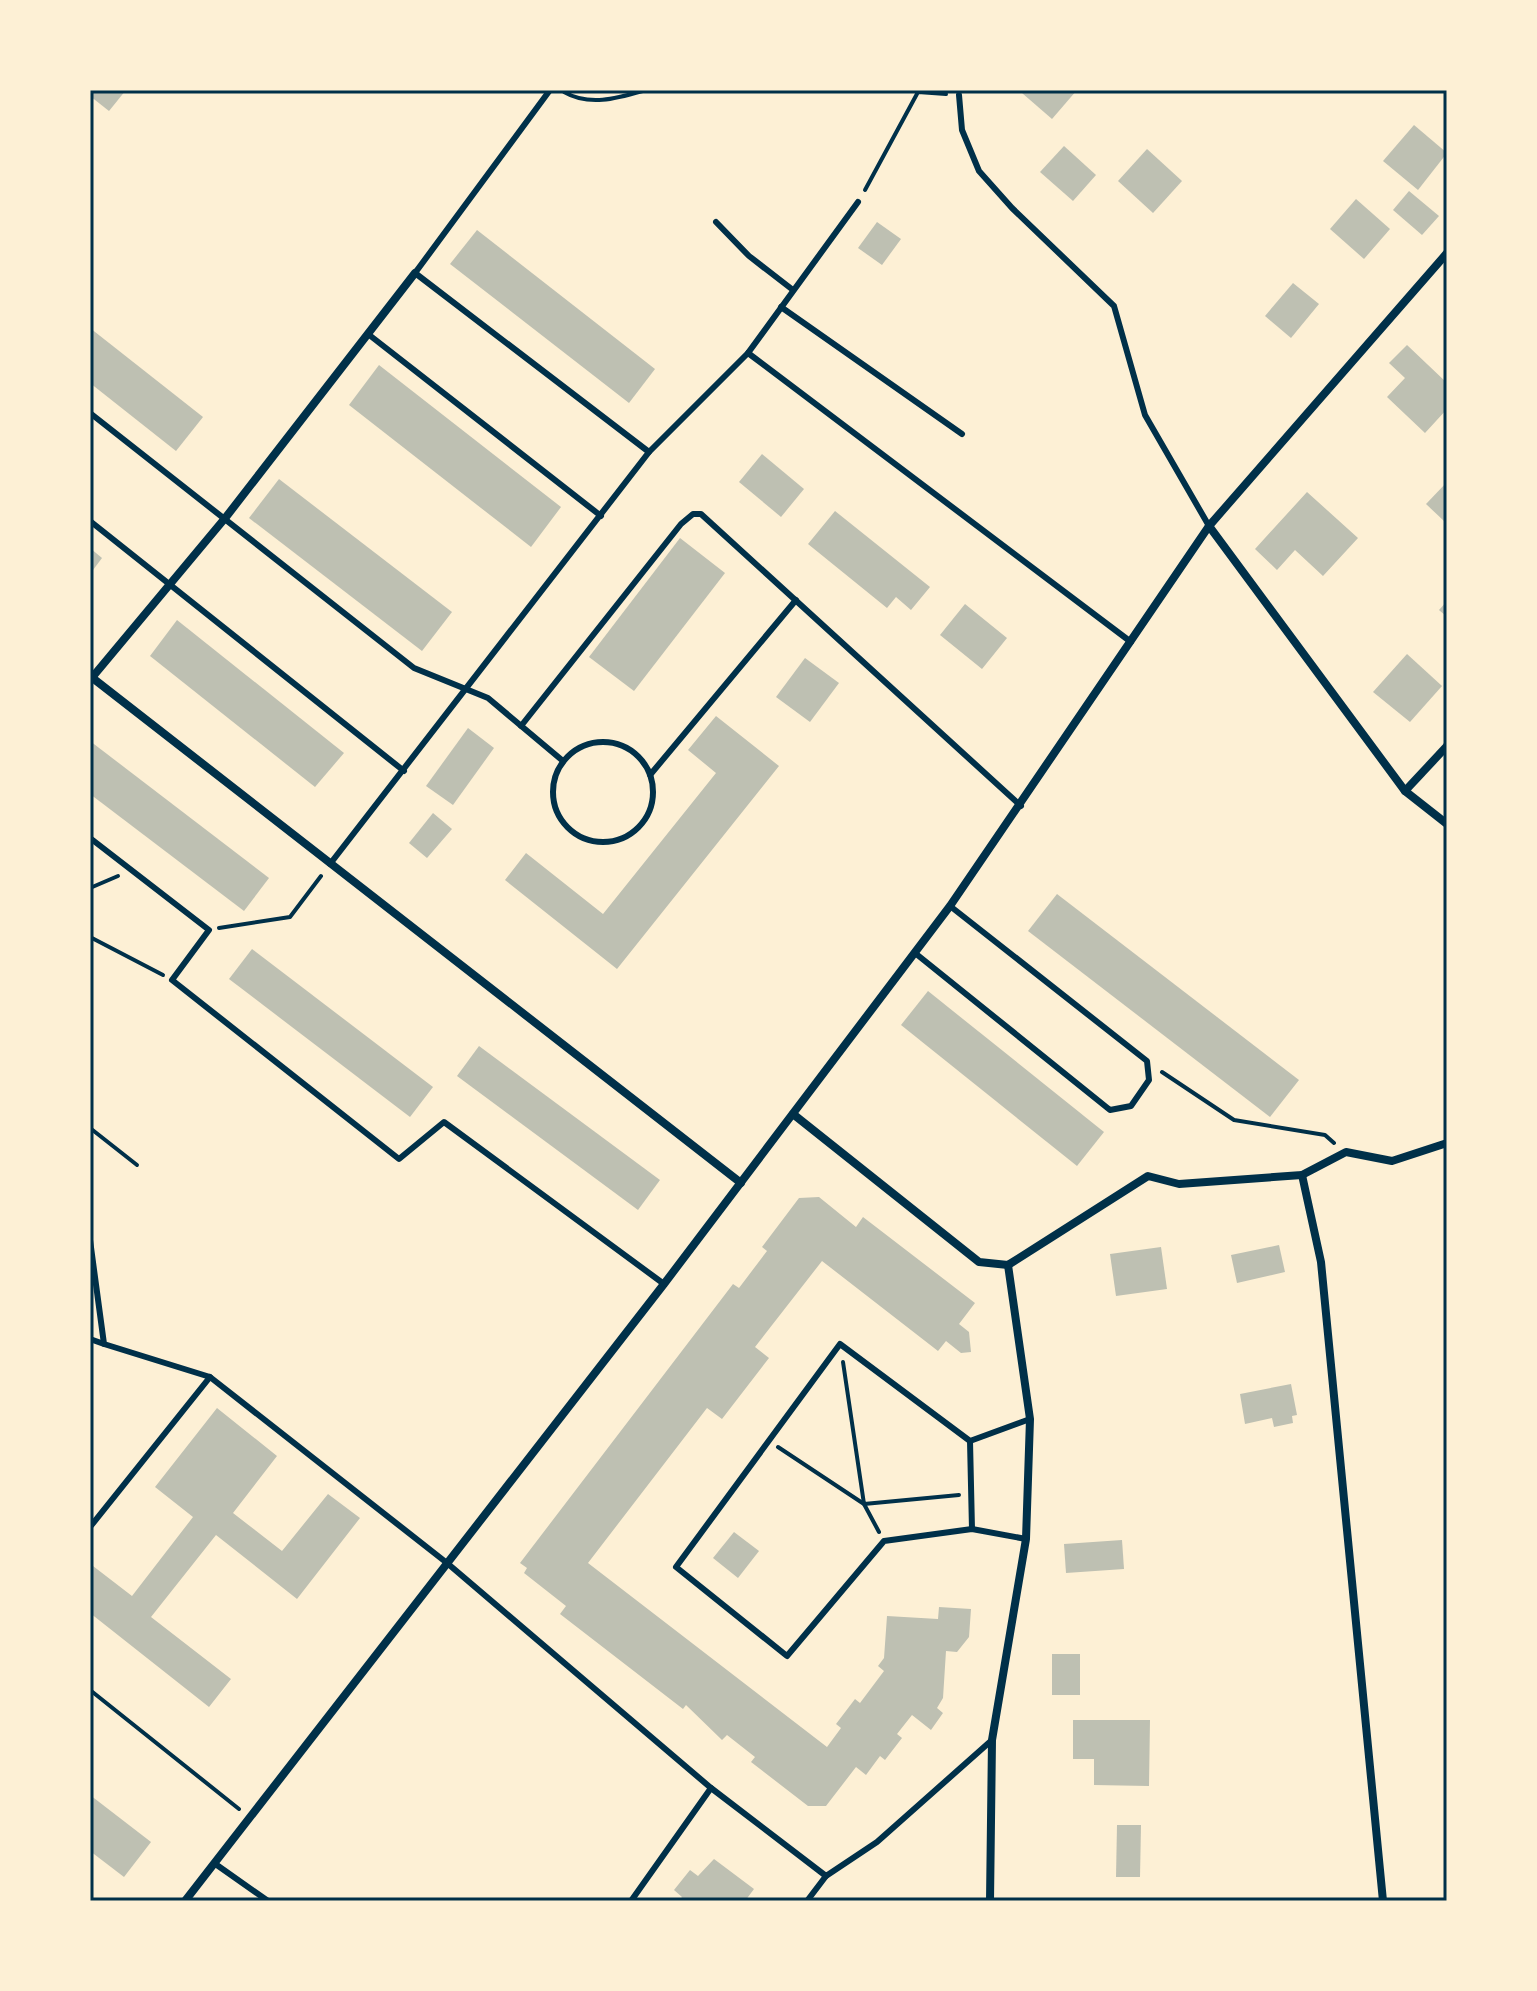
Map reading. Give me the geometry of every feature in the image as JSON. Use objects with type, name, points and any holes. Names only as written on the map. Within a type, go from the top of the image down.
[{"type":"street","points":[[185,1901],[664,1284],[915,953],[1021,806],[1209,526],[1447,253]]},
{"type":"street","points":[[415,273],[226,517],[91,678],[741,1183]]},
{"type":"street","points":[[1209,526],[1405,791],[1447,824]]},
{"type":"street","points":[[1405,791],[1447,746]]},
{"type":"street","points":[[793,1114],[979,1262],[1008,1265],[1148,1176],[1179,1184],[1302,1175],[1346,1152],[1392,1161],[1447,1143]]},
{"type":"street","points":[[1302,1175],[1321,1262],[1383,1901]]},
{"type":"street","points":[[990,1901],[992,1740],[1026,1539],[1030,1419],[1008,1265]]},
{"type":"lane","points":[[550,90],[415,273],[649,452]]},
{"type":"lane","points":[[959,95],[962,130],[979,171],[1012,208],[1114,306],[1145,415],[1209,526]]},
{"type":"lane","points":[[330,864],[649,452],[748,353],[858,202]]},
{"type":"lane","points":[[716,222],[749,256],[793,290]]},
{"type":"lane","points":[[781,307],[962,434]]},
{"type":"lane","points":[[368,334],[601,516]]},
{"type":"lane","points":[[748,353],[1131,642]]},
{"type":"lane","points":[[90,413],[414,668],[488,698],[563,761]]},
{"type":"lane","points":[[521,726],[693,514],[701,514],[1021,806]]},
{"type":"lane","points":[[90,521],[404,771]]},
{"type":"lane","points":[[650,775],[796,600]]},
{"type":"lane","points":[[608,742],[637,755],[650,775],[650,809],[640,825],[616,840],[597,841],[576,834],[563,822],[554,804],[556,775],[563,761],[585,745],[608,742]]},
{"type":"lane","points":[[90,838],[209,930],[172,980],[399,1159],[444,1122],[664,1284]]},
{"type":"lane","points":[[915,953],[1110,1110],[1131,1106],[1149,1080],[1147,1061],[950,906]]},
{"type":"lane","points":[[90,1240],[104,1344]]},
{"type":"lane","points":[[90,1339],[210,1377],[447,1563],[711,1788],[826,1876]]},
{"type":"lane","points":[[970,1441],[840,1344],[676,1567],[787,1656],[884,1541],[972,1529],[1026,1539]]},
{"type":"lane","points":[[90,1527],[210,1377]]},
{"type":"lane","points":[[970,1441],[1030,1419]]},
{"type":"lane","points":[[970,1441],[972,1529]]},
{"type":"lane","points":[[807,1901],[826,1876],[877,1842],[992,1740]]},
{"type":"lane","points":[[631,1901],[711,1788]]},
{"type":"lane","points":[[214,1863],[268,1901]]},
{"type":"path","points":[[561,90],[576,99],[612,100],[646,90]]},
{"type":"path","points":[[858,202],[918,92],[959,95]]},
{"type":"path","points":[[209,930],[290,917],[330,864]]},
{"type":"path","points":[[90,888],[132,870]]},
{"type":"path","points":[[90,937],[172,980]]},
{"type":"path","points":[[1147,1061],[1234,1120],[1325,1135],[1346,1152]]},
{"type":"path","points":[[90,1128],[137,1165]]},
{"type":"path","points":[[840,1344],[864,1504],[884,1541]]},
{"type":"path","points":[[769,1441],[864,1504],[971,1494]]},
{"type":"path","points":[[90,1690],[250,1818]]},
{"type":"building","points":[[90,90],[126,90],[109,111],[90,96]]},
{"type":"building","points":[[1025,90],[1077,90],[1052,119],[1022,93]]},
{"type":"building","points":[[1414,125],[1447,153],[1418,190],[1383,161]]},
{"type":"building","points":[[1064,146],[1096,175],[1073,201],[1040,172]]},
{"type":"building","points":[[1147,149],[1182,181],[1153,213],[1118,181]]},
{"type":"building","points":[[1409,191],[1439,216],[1422,235],[1393,210]]},
{"type":"building","points":[[1356,199],[1390,229],[1364,259],[1330,229]]},
{"type":"building","points":[[877,222],[901,239],[882,265],[858,248]]},
{"type":"building","points":[[477,230],[655,369],[629,403],[450,264]]},
{"type":"building","points":[[1293,283],[1319,304],[1291,338],[1265,316]]},
{"type":"building","points":[[90,328],[203,417],[176,451],[90,383]]},
{"type":"building","points":[[1407,345],[1447,383],[1447,409],[1425,433],[1387,397],[1405,378],[1389,363]]},
{"type":"building","points":[[379,365],[561,507],[531,547],[349,405]]},
{"type":"building","points":[[762,454],[804,489],[781,517],[739,482]]},
{"type":"building","points":[[279,479],[452,612],[422,651],[249,518]]},
{"type":"building","points":[[1447,482],[1447,520],[1445,522],[1426,504]]},
{"type":"building","points":[[1307,492],[1358,538],[1323,576],[1295,550],[1277,570],[1255,549]]},
{"type":"building","points":[[835,511],[930,587],[911,610],[896,597],[887,608],[808,544]]},
{"type":"building","points":[[680,538],[725,573],[634,691],[589,657]]},
{"type":"building","points":[[90,548],[102,558],[90,574]]},
{"type":"building","points":[[1447,601],[1447,617],[1439,610]]},
{"type":"building","points":[[965,604],[1007,638],[982,669],[940,635]]},
{"type":"building","points":[[177,620],[344,753],[315,787],[150,656]]},
{"type":"building","points":[[1407,654],[1442,686],[1410,722],[1373,692]]},
{"type":"building","points":[[805,658],[839,683],[810,722],[776,697]]},
{"type":"building","points":[[716,716],[779,766],[617,969],[505,880],[526,853],[603,914],[716,773],[688,750]]},
{"type":"building","points":[[468,728],[494,748],[453,805],[426,786]]},
{"type":"building","points":[[90,741],[269,878],[244,911],[90,794]]},
{"type":"building","points":[[433,813],[452,829],[427,858],[409,843]]},
{"type":"building","points":[[1057,894],[1299,1080],[1270,1117],[1028,931]]},
{"type":"building","points":[[252,949],[433,1087],[410,1117],[229,979]]},
{"type":"building","points":[[928,991],[1104,1132],[1077,1166],[901,1025]]},
{"type":"building","points":[[479,1046],[660,1180],[638,1210],[457,1076]]},
{"type":"building","points":[[819,1197],[856,1227],[863,1217],[975,1303],[959,1324],[969,1332],[971,1352],[961,1353],[946,1341],[938,1351],[822,1261],[755,1347],[769,1358],[722,1419],[707,1408],[588,1563],[827,1747],[841,1728],[836,1724],[855,1699],[860,1703],[884,1671],[878,1666],[884,1658],[887,1616],[938,1619],[939,1607],[971,1609],[969,1637],[957,1652],[946,1651],[943,1698],[937,1708],[943,1713],[931,1730],[912,1715],[897,1734],[902,1738],[885,1760],[880,1756],[866,1775],[856,1767],[826,1806],[808,1806],[751,1762],[755,1757],[727,1735],[722,1740],[686,1705],[683,1709],[560,1614],[566,1606],[524,1573],[527,1568],[520,1563],[733,1284],[739,1288],[767,1251],[762,1247],[799,1198]]},
{"type":"building","points":[[1279,1245],[1285,1272],[1237,1283],[1231,1255]]},
{"type":"building","points":[[1161,1247],[1167,1289],[1116,1296],[1110,1254]]},
{"type":"building","points":[[1291,1384],[1297,1415],[1292,1416],[1293,1423],[1274,1427],[1272,1418],[1245,1424],[1240,1394]]},
{"type":"building","points":[[217,1408],[277,1456],[233,1513],[282,1551],[328,1494],[360,1518],[297,1599],[216,1535],[151,1617],[231,1679],[209,1707],[90,1613],[90,1570],[93,1566],[132,1596],[193,1517],[155,1487]]},
{"type":"building","points":[[734,1532],[759,1551],[738,1578],[713,1558]]},
{"type":"building","points":[[1122,1540],[1124,1569],[1066,1573],[1064,1544]]},
{"type":"building","points":[[1052,1654],[1080,1654],[1080,1695],[1052,1695]]},
{"type":"building","points":[[1073,1720],[1150,1720],[1149,1786],[1094,1785],[1094,1759],[1073,1759]]},
{"type":"building","points":[[90,1795],[151,1842],[124,1877],[90,1851]]},
{"type":"building","points":[[1117,1825],[1141,1825],[1140,1877],[1116,1877]]},
{"type":"building","points":[[714,1859],[754,1889],[745,1901],[679,1901],[682,1897],[674,1890],[690,1870],[698,1876]]}]
